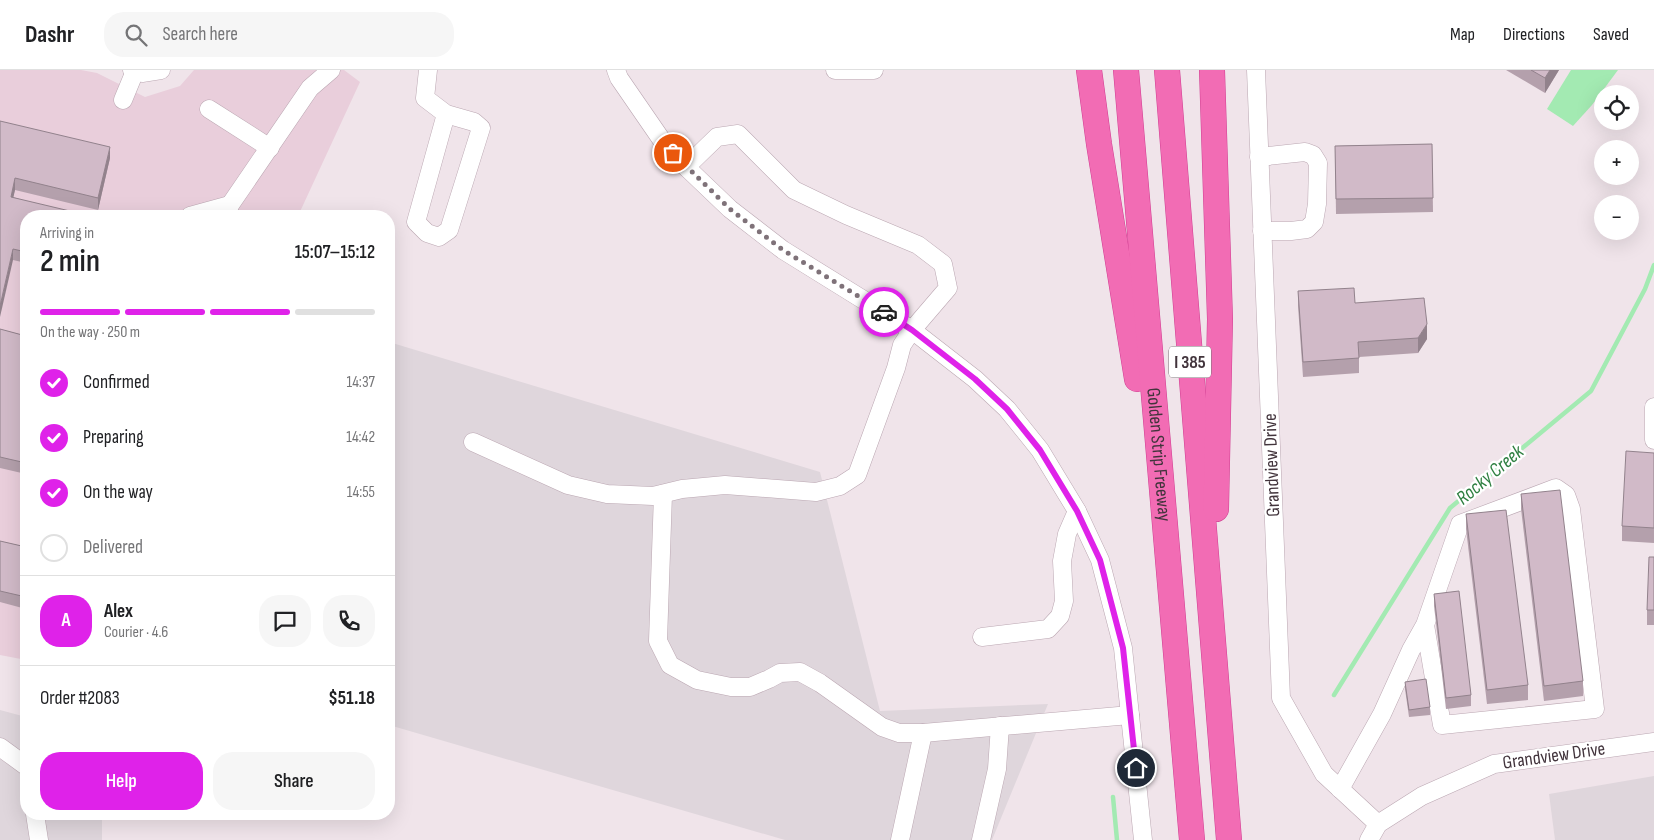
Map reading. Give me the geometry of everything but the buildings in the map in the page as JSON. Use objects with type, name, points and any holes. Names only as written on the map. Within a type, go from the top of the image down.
[{"type":"highway","points":[[1089,70],[1099,144],[1168,565]]},
{"type":"highway","name":"Golden Strip Freeway","points":[[1126,70],[1192,840]]},
{"type":"highway","name":"Golden Strip Freeway","points":[[1167,70],[1229,840]]},
{"type":"highway","points":[[1212,70],[1220,319],[1214,654]]},
{"type":"street","points":[[123,100],[134,71],[152,72],[161,70]]},
{"type":"street","points":[[229,210],[310,88],[331,70]]},
{"type":"street","points":[[428,70],[425,98],[446,114],[474,122],[481,128],[448,230],[438,237],[427,233],[416,222],[446,114]]},
{"type":"street","points":[[616,70],[661,139],[686,167],[730,209],[783,250],[912,330],[975,379],[1007,409],[1040,450],[1077,511],[1100,560],[1123,648],[1143,840]]},
{"type":"street","points":[[835,70],[874,70]]},
{"type":"street","name":"Grandview Drive","points":[[1256,70],[1281,698],[1324,774],[1378,824]]},
{"type":"street","points":[[209,109],[270,148]]},
{"type":"street","points":[[473,442],[568,485],[607,494],[653,496],[682,489],[725,485],[816,492],[840,486],[856,474],[896,368],[902,345],[912,330],[948,288],[943,264],[918,246],[794,190],[738,134],[717,137],[686,167]]},
{"type":"street","points":[[1259,156],[1305,152],[1313,156],[1318,163],[1317,204],[1314,222],[1307,229],[1262,231]]},
{"type":"street","points":[[1654,407],[1654,440]]},
{"type":"street","points":[[1340,789],[1382,714],[1411,650],[1425,625],[1460,524],[1556,488],[1566,495],[1571,509],[1595,709],[1442,725],[1425,625]]},
{"type":"street","points":[[663,494],[658,641],[670,665],[697,680],[731,687],[750,687],[769,680],[780,673],[800,672],[820,682],[882,727],[899,733],[923,733],[1130,715]]},
{"type":"street","points":[[982,637],[1048,629],[1060,616],[1064,601],[1062,561],[1067,534],[1077,511]]},
{"type":"street","points":[[981,840],[997,768],[1000,726]]},
{"type":"street","points":[[900,840],[923,733]]},
{"type":"street","name":"Grandview Drive","points":[[1369,840],[1378,824],[1422,796],[1494,764],[1654,742]]},
{"type":"street","points":[[4,753],[20,762]]},
{"type":"street","points":[[36,820],[39,840]]},
{"type":"shaded area","points":[[0,70],[81,70],[97,73],[145,97],[180,86],[194,70],[344,70],[360,82],[301,210],[20,210],[20,659],[0,655]]},
{"type":"shaded area","points":[[1571,70],[1618,70],[1607,85],[1594,85],[1594,102],[1573,126],[1547,109]]},
{"type":"shaded area","points":[[395,344],[820,472],[880,711],[1048,704],[992,840],[785,840],[395,727]]},
{"type":"shaded area","points":[[0,710],[20,715],[20,820],[102,820],[102,840],[0,840]]},
{"type":"shaded area","points":[[1654,776],[1654,840],[1555,840],[1549,794]]},
{"type":"waterway","name":"Rocky Creek","points":[[1334,695],[1450,508],[1591,391],[1645,289],[1654,265]]},
{"type":"waterway","name":"Rocky Creek","points":[[1113,797],[1117,840]]},
{"type":"way so far","points":[[673,153],[730,209],[783,250],[884,312]]},
{"type":"route","points":[[884,312],[912,330],[975,379],[1007,409],[1040,450],[1077,511],[1100,560],[1123,648],[1136,768]]}]
